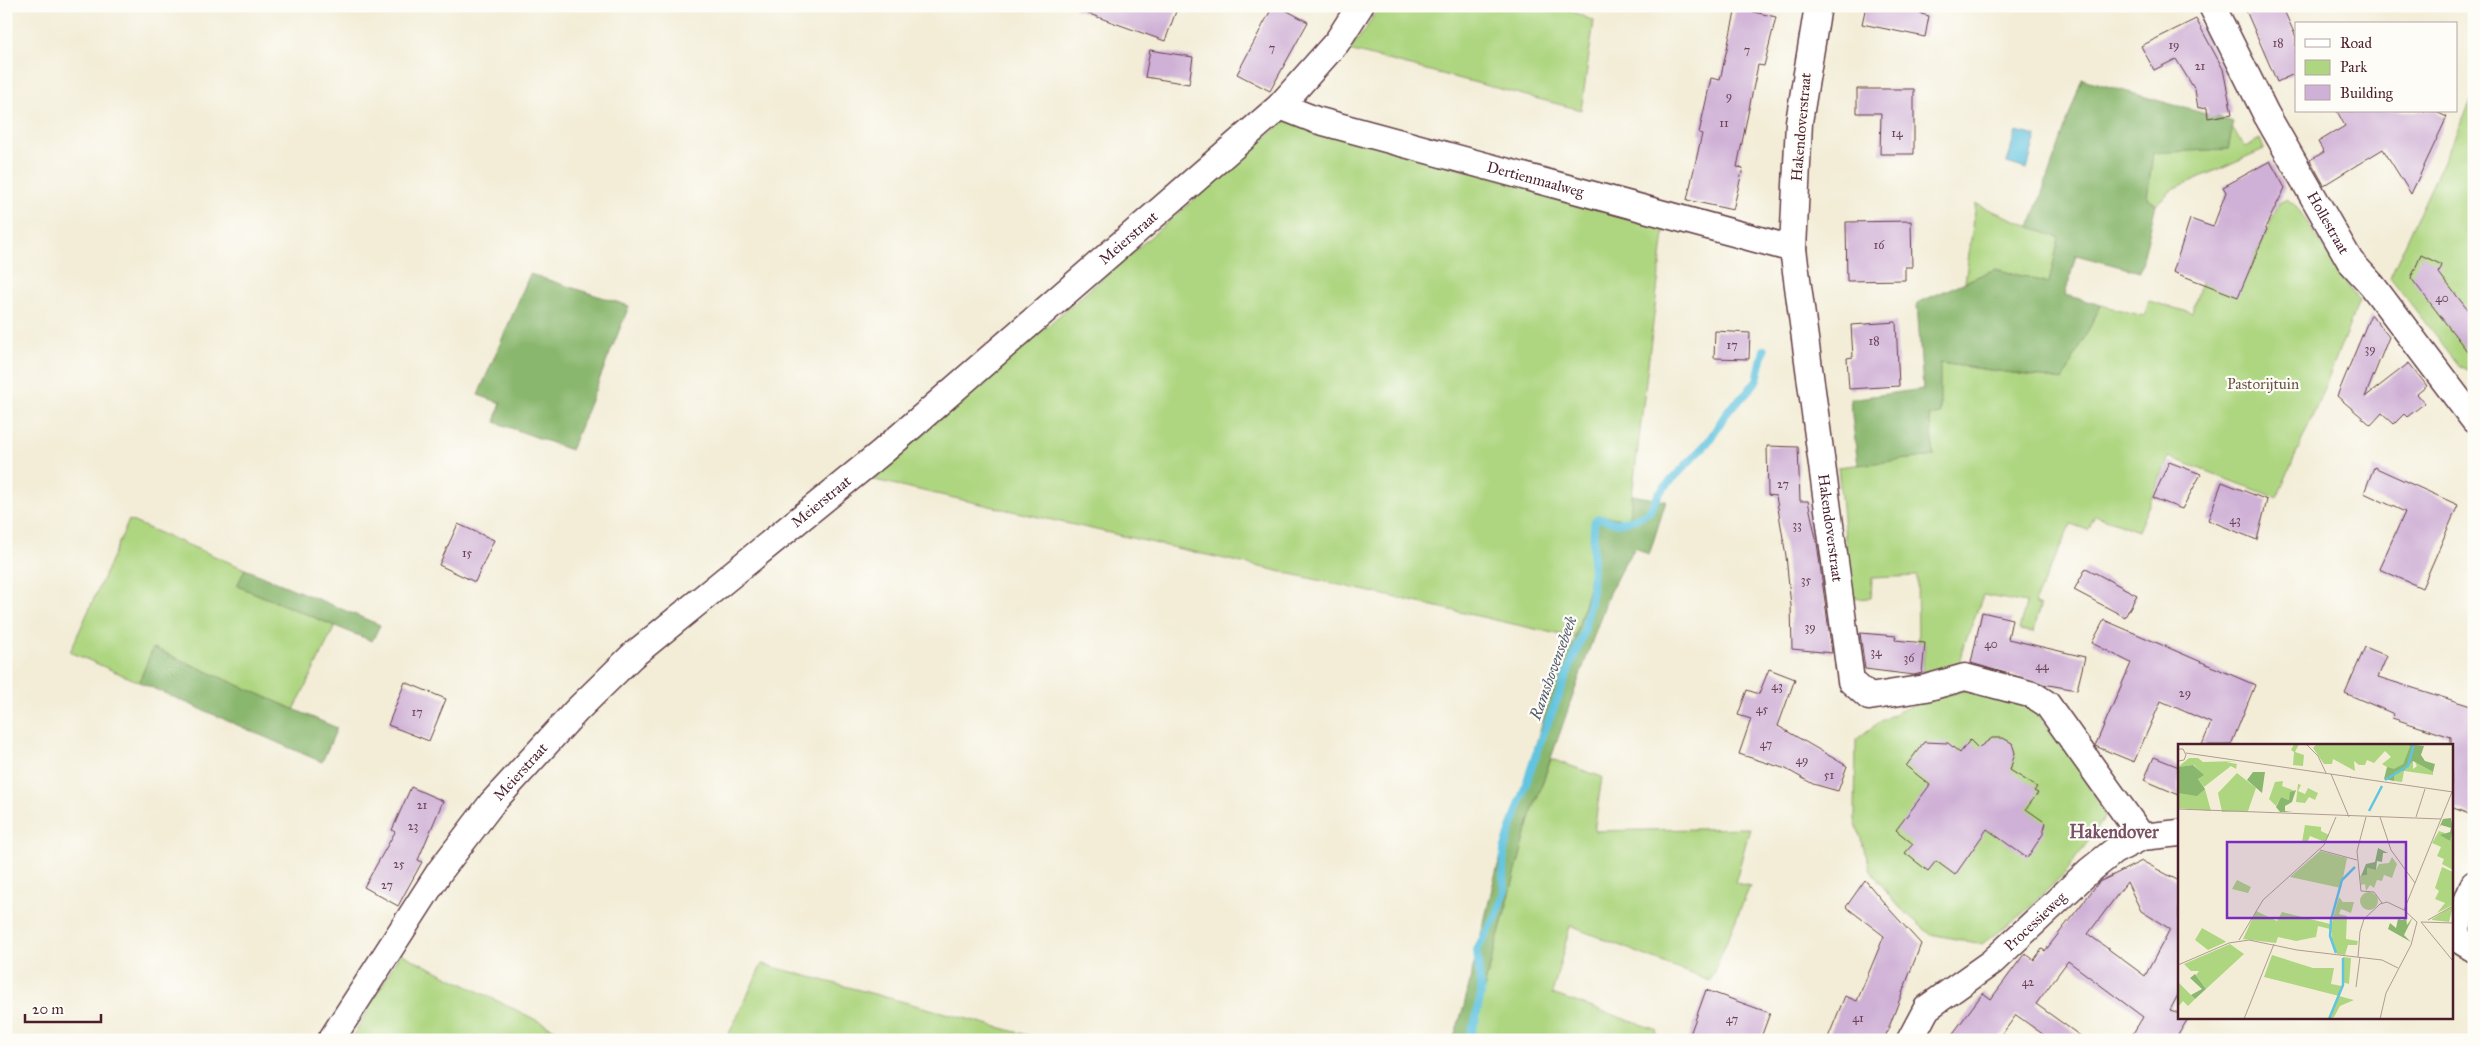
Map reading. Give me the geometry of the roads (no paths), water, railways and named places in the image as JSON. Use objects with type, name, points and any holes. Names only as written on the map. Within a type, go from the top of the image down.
[{"type":"street","name":"Meierstraat","points":[[331,1040],[440,871],[492,803],[576,711],[632,656],[882,452],[1280,106],[1337,42],[1360,6]]},
{"type":"street","name":"Hakendoverstraat","points":[[1818,6],[1799,122],[1793,249],[1851,681],[1870,697],[1926,688],[1965,677],[2033,695],[2047,704],[2142,837]]},
{"type":"street","name":"Hollestraat","points":[[2212,6],[2266,114],[2350,260],[2372,285],[2474,420]]},
{"type":"street","name":"Dertienmaalweg","points":[[1280,106],[1316,120],[1793,249]]},
{"type":"street","name":"Processieweg","points":[[1910,1040],[1928,1008],[1992,962],[2095,866],[2114,851],[2142,837],[2178,833]]},
{"type":"street","points":[[2459,940],[2474,884]]},
{"type":"water","points":[[2016,131],[2036,136],[2027,169],[2007,163]]},
{"type":"waterway","name":"Ramshovensebeek","points":[[1468,1040],[1475,1022],[1481,994],[1477,950],[1496,917],[1505,891],[1503,873],[1504,850],[1539,745],[1584,632],[1592,591],[1594,523],[1598,518],[1617,523],[1635,519],[1649,512],[1660,492],[1708,442],[1729,409],[1746,394],[1757,380],[1764,350]]},
{"type":"district","name":"Hakendover","points":[[2114,832]]},
{"type":"park label","name":"Pastorijtuin","points":[[2263,384]]}]
